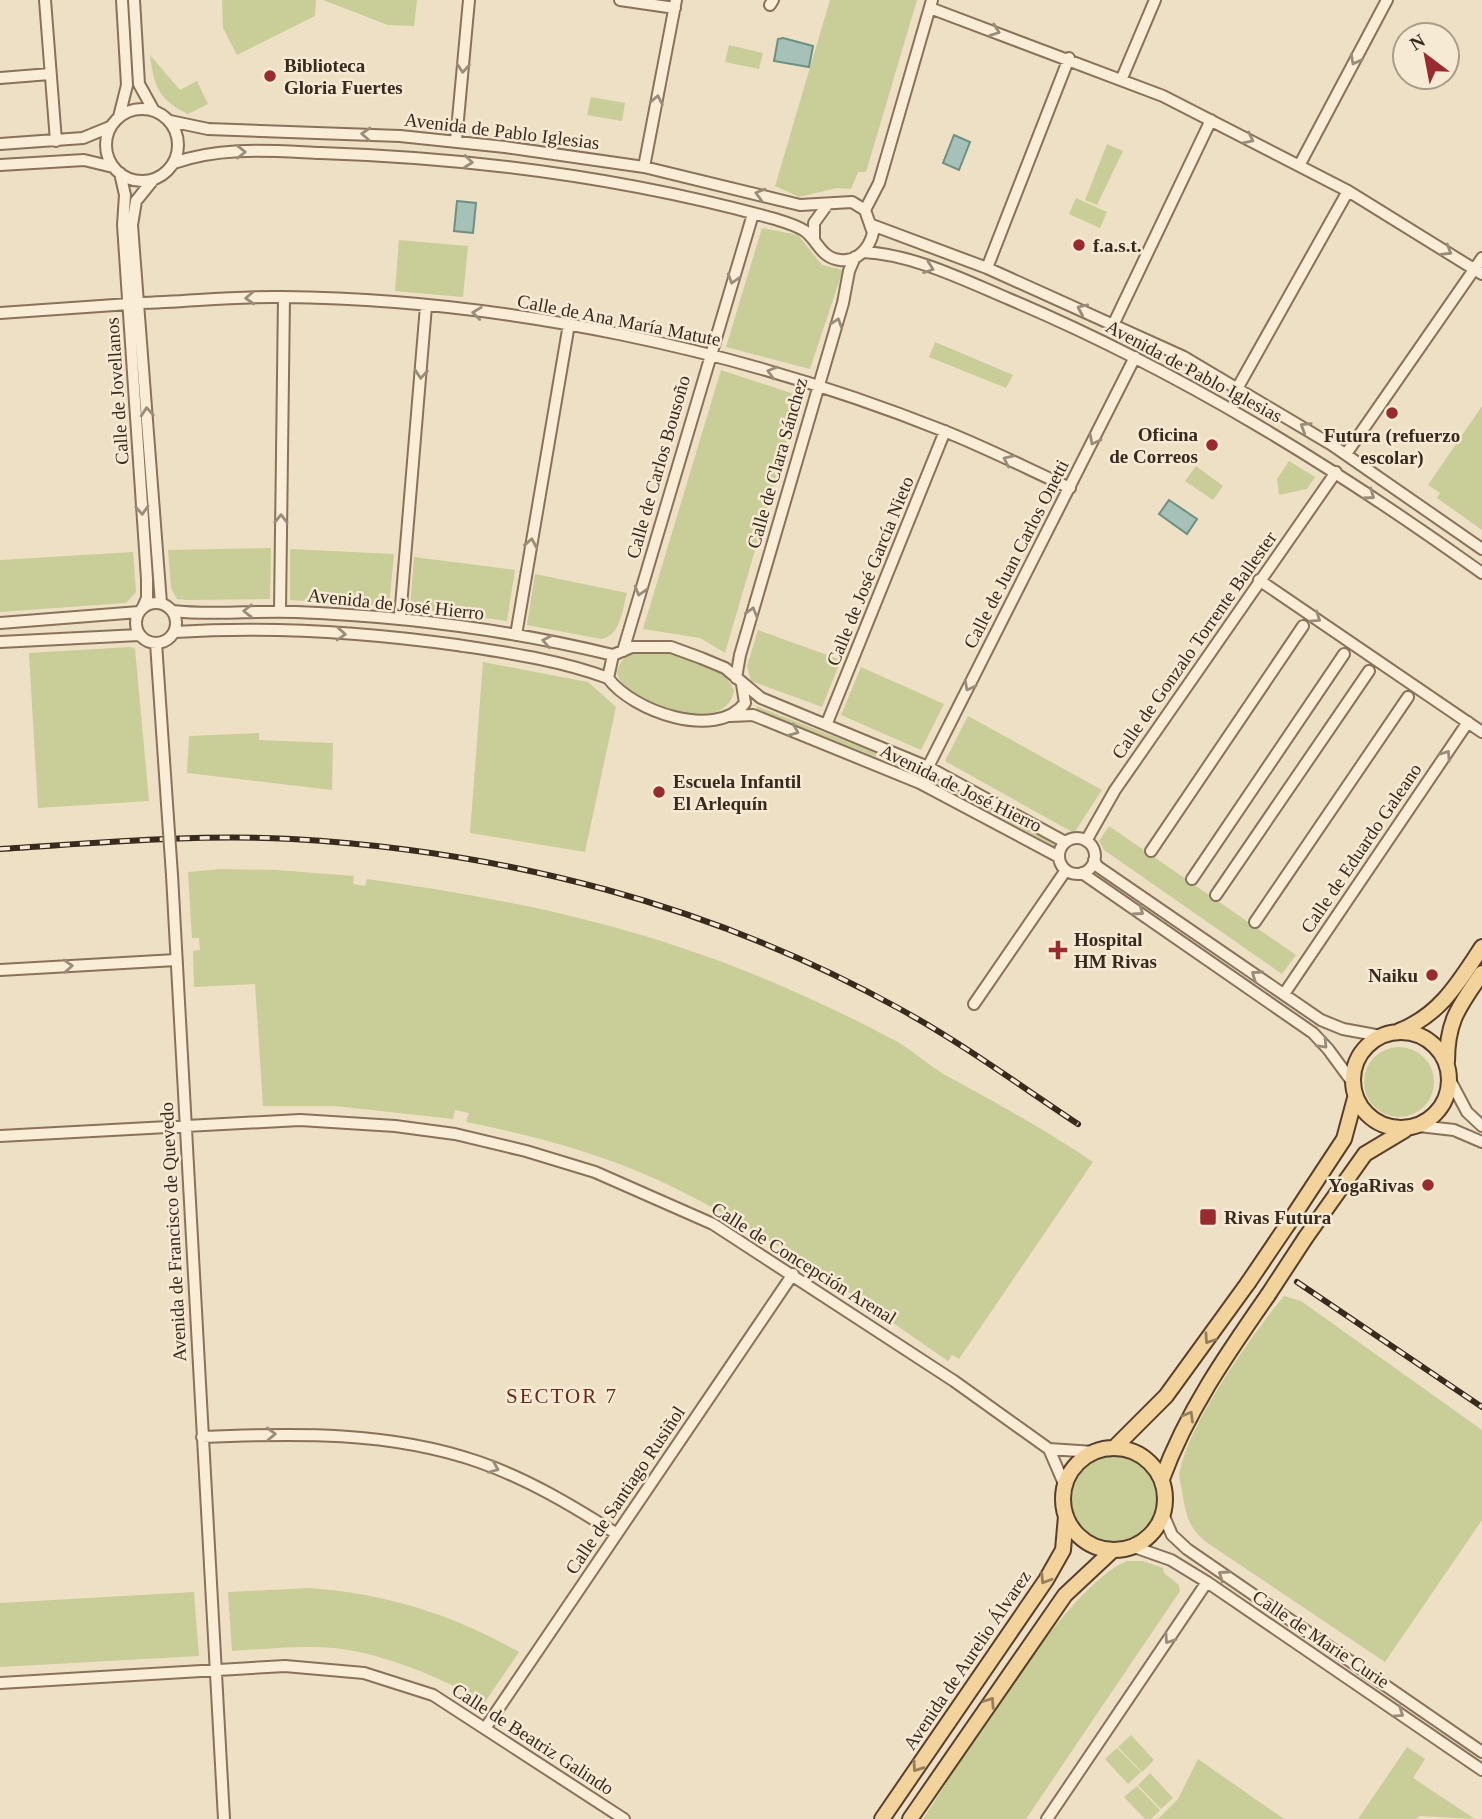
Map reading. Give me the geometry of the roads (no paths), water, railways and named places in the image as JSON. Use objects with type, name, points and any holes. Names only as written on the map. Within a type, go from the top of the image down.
[{"type":"main road","points":[[1114,1448],[1166,1396],[1248,1283],[1344,1139],[1354,1091],[1355,1063],[1363,1051],[1388,1034],[1417,1024],[1435,1011],[1482,947]]},
{"type":"main road","points":[[1162,1479],[1182,1428],[1205,1388],[1365,1154],[1385,1139],[1415,1127],[1441,1108],[1450,1080],[1447,1034],[1461,1004],[1482,973]]},
{"type":"main road","points":[[1388,1034],[1412,1033],[1427,1039],[1439,1050],[1447,1064]]},
{"type":"main road","points":[[1354,1091],[1364,1112],[1377,1123],[1394,1129],[1415,1127]]},
{"type":"main road","points":[[1114,1448],[1142,1456],[1162,1479],[1166,1493],[1163,1514],[1154,1532],[1134,1547],[1112,1551],[1102,1550],[1082,1539],[1066,1516],[1065,1486],[1072,1471],[1094,1452],[1114,1448]]},
{"type":"main road","name":"Avenida de Aurelio Álvarez","points":[[882,1819],[1046,1580],[1063,1550],[1066,1516]]},
{"type":"main road","points":[[910,1819],[1065,1595],[1112,1551]]},
{"type":"street","points":[[45,0],[56,141]]},
{"type":"street","points":[[119,117],[127,85],[122,0]]},
{"type":"street","points":[[0,165],[84,160],[139,181],[153,180],[169,170],[174,163],[178,140],[170,121],[154,111],[139,84],[134,0]]},
{"type":"street","points":[[456,141],[469,0]]},
{"type":"street","points":[[620,0],[676,4],[644,167]]},
{"type":"street","points":[[1122,78],[1155,0]]},
{"type":"street","points":[[1300,164],[1387,0]]},
{"type":"street","points":[[859,255],[871,240],[872,225],[865,210],[879,183],[931,4],[1122,78],[1211,120],[1348,191],[1478,271]]},
{"type":"street","points":[[987,268],[1069,58]]},
{"type":"street","points":[[0,78],[50,74]]},
{"type":"street","points":[[0,144],[83,138],[110,127],[119,117],[133,110],[154,111]]},
{"type":"street","points":[[1114,323],[1211,120]]},
{"type":"street","name":"Avenida de Pablo Iglesias","points":[[170,121],[208,128],[456,141],[644,167],[800,205],[827,205],[844,200],[865,210]]},
{"type":"street","points":[[110,127],[107,150],[116,170]]},
{"type":"street","name":"Avenida de Pablo Iglesias","points":[[174,163],[208,152],[234,151],[399,156],[471,162],[641,188],[795,225],[831,258],[893,255],[979,286],[1135,357],[1256,422],[1336,472],[1482,573]]},
{"type":"street","name":"Calle de Jovellanos","points":[[116,170],[125,195],[161,603]]},
{"type":"street","name":"Calle de Jovellanos","points":[[141,610],[147,598],[147,579],[132,225],[136,201],[153,180]]},
{"type":"street","points":[[1238,387],[1348,191]]},
{"type":"street","points":[[814,240],[814,223],[827,205]]},
{"type":"street","name":"Calle de Carlos Bousoño","points":[[608,678],[753,214]]},
{"type":"street","name":"Avenida de Pablo Iglesias","points":[[872,225],[987,268],[1114,323],[1238,387],[1346,454],[1482,549]]},
{"type":"street","name":"Calle de Clara Sánchez","points":[[729,716],[745,703],[739,681],[740,655],[818,385],[859,255]]},
{"type":"street","points":[[1346,454],[1478,271],[1482,258]]},
{"type":"street","points":[[280,611],[284,297]]},
{"type":"street","name":"Calle de Ana María Matute","points":[[0,313],[134,303],[284,297],[426,306],[569,324],[710,354],[818,385],[945,431],[1070,488]]},
{"type":"street","points":[[400,618],[426,306]]},
{"type":"street","points":[[516,635],[569,324]]},
{"type":"street","name":"Calle de Juan Carlos Onetti","points":[[928,767],[1135,357]]},
{"type":"street","name":"Calle de José García Nieto","points":[[827,723],[945,431]]},
{"type":"street","name":"Calle de Gonzalo Torrente Ballester","points":[[1086,841],[1115,790],[1336,472]]},
{"type":"street","points":[[1259,580],[1482,732]]},
{"type":"street","points":[[0,623],[141,610],[161,603],[173,611],[177,622],[174,632],[166,641],[156,643],[139,635],[0,642]]},
{"type":"street","points":[[139,635],[136,622],[141,610]]},
{"type":"street","name":"Avenida de José Hierro","points":[[173,611],[280,611],[400,618],[618,653],[651,645],[671,647],[724,668],[761,698],[928,767],[1065,842]]},
{"type":"street","points":[[1151,851],[1303,626]]},
{"type":"street","name":"Avenida de José Hierro","points":[[174,632],[294,631],[409,638],[514,653],[578,667],[608,678],[628,699],[646,708],[680,718],[702,720],[753,715],[911,779],[1059,856]]},
{"type":"street","name":"Avenida de Francisco de Quevedo","points":[[156,643],[172,874],[224,1819]]},
{"type":"street","points":[[1192,879],[1344,654]]},
{"type":"street","points":[[1216,895],[1369,671]]},
{"type":"street","points":[[1255,922],[1408,697]]},
{"type":"street","name":"Calle de Eduardo Galeano","points":[[1284,994],[1468,722]]},
{"type":"street","points":[[1066,870],[1059,856],[1065,842],[1072,839],[1086,841],[1091,846],[1097,866],[1321,1020],[1343,1029],[1388,1034]]},
{"type":"street","points":[[1082,873],[1094,860]]},
{"type":"street","points":[[1066,870],[1082,873],[1313,1033],[1328,1049],[1354,1091]]},
{"type":"street","points":[[974,1004],[1066,870]]},
{"type":"street","points":[[0,970],[176,960]]},
{"type":"street","points":[[1450,1080],[1467,1112],[1482,1126]]},
{"type":"street","name":"Calle de Concepción Arenal","points":[[0,1136],[300,1120],[395,1125],[455,1134],[595,1172],[713,1224],[793,1274],[1049,1449]]},
{"type":"street","points":[[1415,1127],[1460,1131],[1482,1142]]},
{"type":"street","name":"Calle de Santiago Rusiñol","points":[[486,1727],[793,1274]]},
{"type":"street","points":[[202,1437],[293,1433],[362,1437],[430,1448],[479,1462],[533,1485],[617,1534]]},
{"type":"street","points":[[1065,1486],[1049,1449],[1094,1452]]},
{"type":"street","name":"Calle de Marie Curie","points":[[1163,1514],[1172,1535],[1187,1549],[1482,1752]]},
{"type":"street","name":"Calle de Marie Curie","points":[[1134,1547],[1157,1553],[1207,1582],[1482,1770]]},
{"type":"street","points":[[1047,1819],[1207,1582]]},
{"type":"street","name":"Calle de Beatriz Galindo","points":[[0,1682],[285,1666],[364,1673],[433,1695],[624,1819]]},
{"type":"water","points":[[778,39],[813,46],[809,67],[774,61]]},
{"type":"water","points":[[954,135],[970,142],[959,170],[943,163]]},
{"type":"water","points":[[457,201],[476,203],[473,233],[454,231]]},
{"type":"water","points":[[1169,500],[1197,519],[1187,534],[1159,514]]},
{"type":"railway","points":[[0,849],[183,838],[292,839],[372,845],[451,856],[606,889],[756,940],[829,972],[946,1036],[1078,1124]]},
{"type":"railway","points":[[1297,1282],[1482,1407]]},
{"type":"place","name":"Biblioteca Gloria Fuertes","points":[[270,76]]},
{"type":"place","name":"f.a.s.t.","points":[[1079,245]]},
{"type":"place","name":"Futura (refuerzo escolar)","points":[[1392,413]]},
{"type":"place","name":"Oficina de Correos","points":[[1212,445]]},
{"type":"place","name":"Escuela Infantil El Arlequín","points":[[659,792]]},
{"type":"place","name":"Hospital HM Rivas","points":[[1058,950]]},
{"type":"place","name":"Naiku","points":[[1432,975]]},
{"type":"place","name":"YogaRivas","points":[[1428,1185]]},
{"type":"place","name":"Rivas Futura","points":[[1208,1217]]},
{"type":"district","name":"SECTOR 7","points":[[562,1396]]}]
